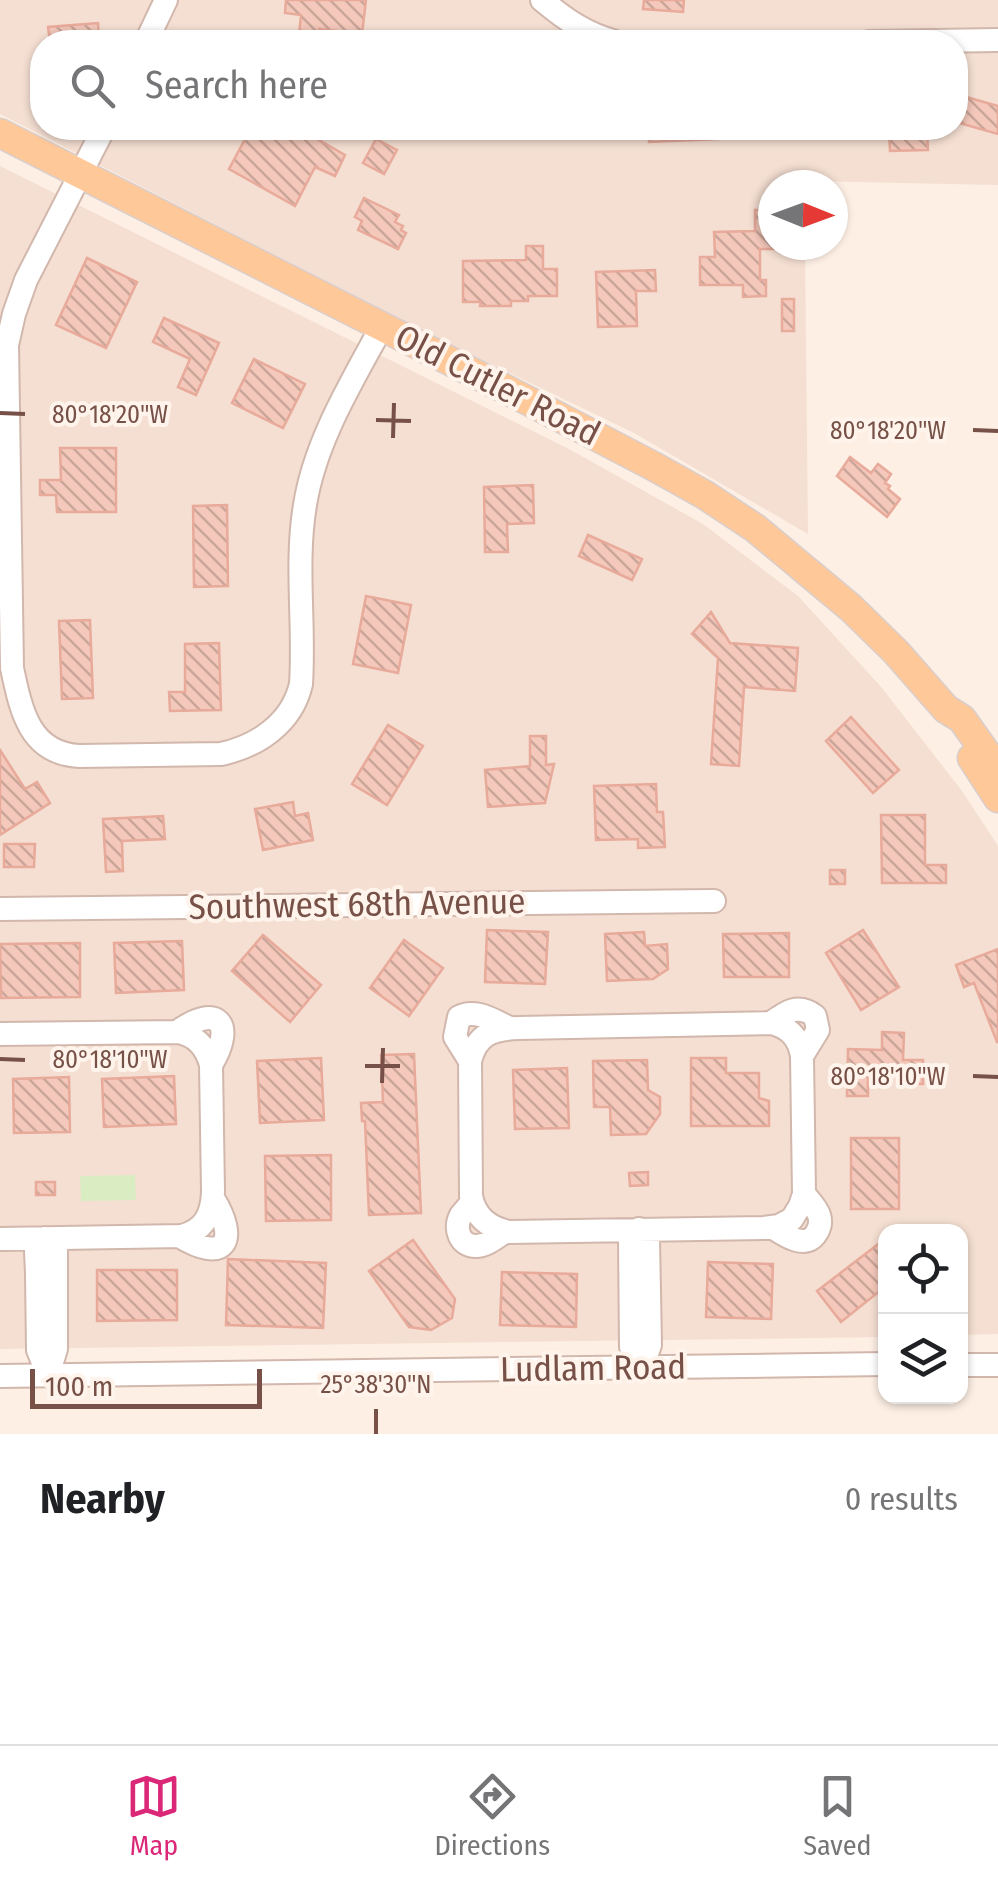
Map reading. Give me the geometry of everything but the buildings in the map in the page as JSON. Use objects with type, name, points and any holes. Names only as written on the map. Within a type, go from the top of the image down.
[{"type":"main road","name":"Old Cutler Road","points":[[0,132],[656,466],[755,528],[851,608],[946,709]]},
{"type":"main road","points":[[946,709],[962,718],[998,770]]},
{"type":"main road","points":[[946,709],[950,726],[998,798]]},
{"type":"street","points":[[152,30],[166,0]]},
{"type":"street","points":[[542,0],[582,30]]},
{"type":"street","points":[[968,40],[998,40]]},
{"type":"street","points":[[98,140],[26,280],[8,345],[11,654],[26,720],[50,750],[79,756],[220,754],[264,737],[282,720],[298,697],[300,684],[303,523],[310,480],[330,426],[382,326]]},
{"type":"street","name":"Southwest 68th Avenue","points":[[0,909],[714,902]]},
{"type":"street","points":[[639,1229],[782,1223],[800,1206],[804,1194],[800,1044],[781,1028],[510,1028],[481,1016],[459,1017],[455,1036],[475,1050],[476,1210],[505,1232],[639,1229],[648,1239],[650,1344],[642,1367]]},
{"type":"street","points":[[0,1034],[177,1032],[203,1018],[218,1021],[224,1037],[220,1050],[206,1054],[212,1198],[203,1225],[179,1236],[0,1239]]},
{"type":"street","points":[[179,1236],[203,1248],[224,1244],[226,1224],[212,1198]]},
{"type":"street","points":[[46,1238],[56,1250],[56,1349],[48,1375]]},
{"type":"street","name":"Ludlam Road","points":[[0,1376],[878,1364]]},
{"type":"street","points":[[968,1365],[998,1365]]},
{"type":"shaded area","points":[[0,0],[998,0],[998,185],[848,182],[848,170],[758,170],[758,260],[805,260],[808,534],[634,433],[441,340],[51,140],[968,140],[968,30],[30,30],[30,129],[0,114]]},
{"type":"shaded area","points":[[0,166],[569,449],[703,524],[798,596],[882,688],[962,791],[998,846],[998,1334],[968,1335],[968,1224],[878,1224],[878,1337],[0,1349]]},
{"type":"green space","points":[[135,1175],[136,1200],[81,1201],[80,1176]]}]
